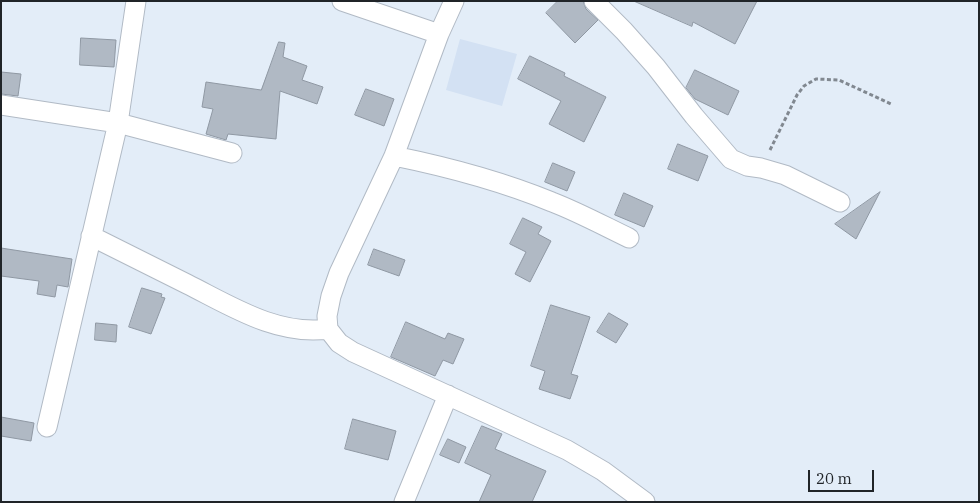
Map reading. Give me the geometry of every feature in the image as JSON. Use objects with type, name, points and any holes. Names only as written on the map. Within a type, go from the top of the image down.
[{"type":"street","points":[[47,427],[118,123],[136,1]]},
{"type":"street","points":[[342,1],[439,34]]},
{"type":"street","points":[[454,1],[439,34],[394,156],[336,281],[327,316],[328,330],[339,343],[353,352],[567,450],[603,471],[645,502]]},
{"type":"street","points":[[594,1],[656,67],[694,116],[731,159],[747,166],[785,175],[840,202]]},
{"type":"street","points":[[1,105],[118,123],[232,153]]},
{"type":"street","points":[[394,156],[487,178],[554,202],[629,238]]},
{"type":"street","points":[[91,236],[242,312],[277,326],[300,330],[328,330]]},
{"type":"street","points":[[404,502],[448,395]]},
{"type":"path","points":[[761,168],[797,95],[804,86],[816,79],[839,80],[891,104]]},
{"type":"shaded area","points":[[460,39],[517,54],[502,106],[446,90]]},
{"type":"building","points":[[558,1],[583,1],[586,9],[598,20],[575,43],[546,13]]},
{"type":"building","points":[[634,1],[757,1],[735,44],[693,22],[692,26]]},
{"type":"building","points":[[81,38],[116,40],[114,67],[80,65]]},
{"type":"building","points":[[279,42],[285,43],[283,57],[307,66],[302,80],[323,87],[317,104],[280,91],[276,139],[228,134],[226,140],[206,134],[213,109],[202,107],[206,82],[261,90]]},
{"type":"building","points":[[530,56],[565,73],[564,76],[606,97],[584,142],[549,124],[561,101],[518,79]]},
{"type":"building","points":[[695,70],[739,91],[728,115],[695,99],[686,88]]},
{"type":"building","points":[[1,72],[21,74],[18,96],[1,94]]},
{"type":"building","points":[[366,89],[394,99],[384,126],[355,115]]},
{"type":"building","points":[[678,144],[708,156],[698,181],[668,169]]},
{"type":"building","points":[[553,163],[575,172],[567,191],[545,182]]},
{"type":"building","points":[[880,192],[856,239],[835,224]]},
{"type":"building","points":[[624,193],[653,206],[644,227],[615,215]]},
{"type":"building","points":[[523,218],[542,227],[538,234],[551,241],[530,282],[515,274],[526,252],[510,244]]},
{"type":"building","points":[[1,248],[72,259],[68,287],[57,285],[55,297],[37,294],[39,281],[1,276]]},
{"type":"building","points":[[374,249],[405,260],[399,276],[368,265]]},
{"type":"building","points":[[142,288],[162,294],[161,297],[165,298],[151,334],[129,327]]},
{"type":"building","points":[[551,305],[590,317],[571,374],[578,376],[570,399],[539,389],[545,371],[531,366]]},
{"type":"building","points":[[609,313],[628,324],[616,343],[597,332]]},
{"type":"building","points":[[406,322],[445,339],[448,333],[464,339],[453,364],[443,360],[435,376],[391,357]]},
{"type":"building","points":[[96,323],[117,325],[116,342],[95,340]]},
{"type":"building","points":[[1,417],[34,423],[31,441],[1,436]]},
{"type":"building","points":[[353,419],[396,431],[388,460],[345,449]]},
{"type":"building","points":[[482,426],[502,434],[495,449],[546,471],[532,502],[479,502],[491,475],[465,463]]},
{"type":"building","points":[[448,439],[466,447],[459,463],[440,455]]}]
